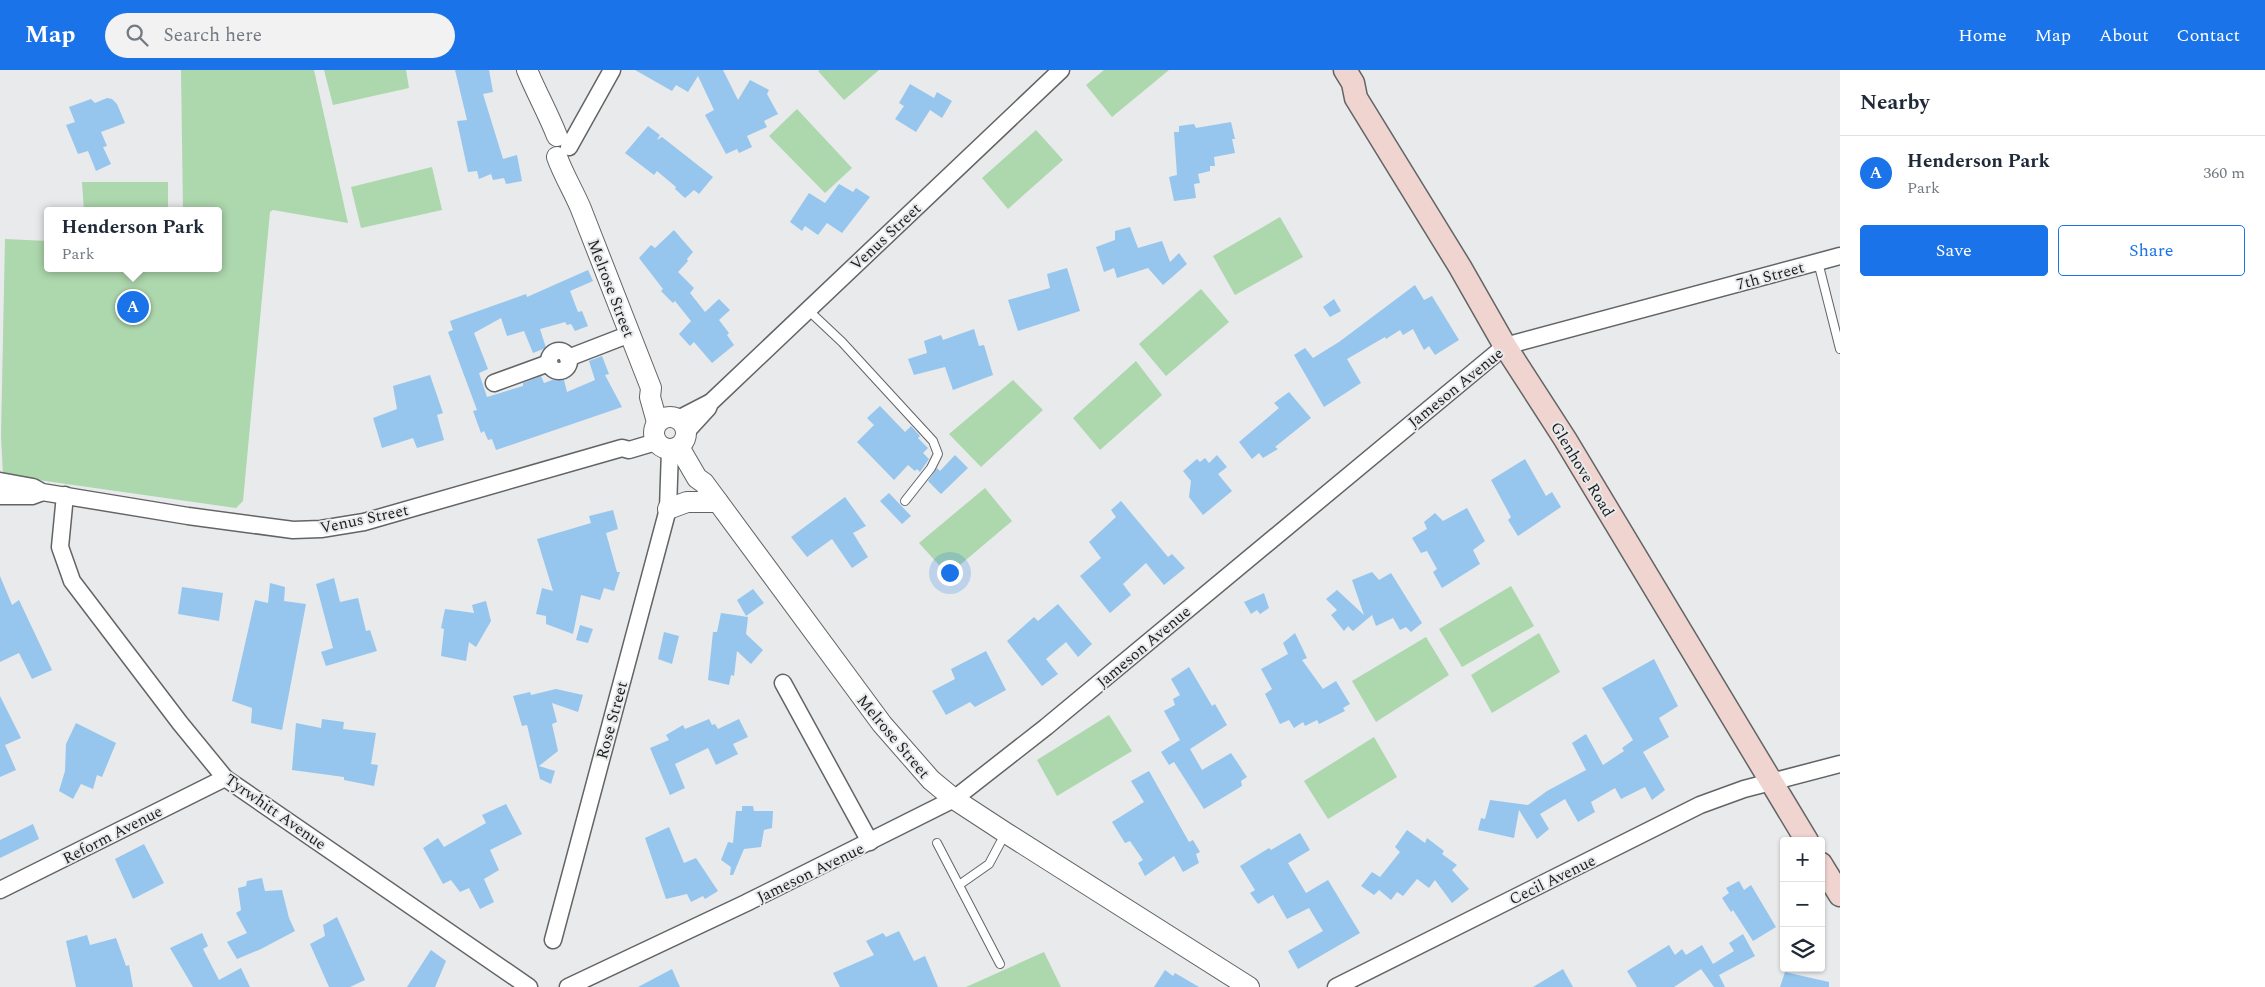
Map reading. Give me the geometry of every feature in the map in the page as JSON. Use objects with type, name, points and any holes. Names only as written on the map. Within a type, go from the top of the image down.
[{"type":"main road","name":"Glenhove Road","points":[[1330,70],[1343,90],[1356,98]]},
{"type":"main road","name":"Glenhove Road","points":[[1345,70],[1353,83],[1356,98],[1460,267],[1505,346],[1565,438],[1805,837]]},
{"type":"main road","points":[[1825,871],[1840,895]]},
{"type":"street","name":"Melrose Street","points":[[527,70],[540,103],[538,110],[560,146],[566,183],[573,188],[651,388],[650,397],[671,435],[703,472],[704,483],[882,724],[914,763],[954,799],[1249,987]]},
{"type":"street","points":[[560,146],[584,118],[612,70]]},
{"type":"street","name":"Venus Street","points":[[0,481],[34,487],[42,492],[188,516],[293,530],[321,529],[364,522],[622,448],[628,450],[671,435],[708,408],[710,402],[1061,70]]},
{"type":"street","name":"7th Street","points":[[1701,293],[1840,256]]},
{"type":"street","name":"Jameson Avenue","points":[[568,987],[870,842],[954,799],[1053,721],[1505,346],[1701,293]]},
{"type":"street","points":[[494,383],[549,363],[551,355],[558,351],[568,358],[630,334]]},
{"type":"street","name":"Rose Street","points":[[553,940],[669,505],[679,484],[680,466],[671,435]]},
{"type":"street","points":[[0,481],[0,494]]},
{"type":"street","name":"Venus Street","points":[[0,494],[32,496],[42,492]]},
{"type":"street","name":"Tyrwhitt Avenue","points":[[65,495],[60,547],[72,581],[180,723],[225,778],[529,987]]},
{"type":"street","points":[[669,505],[687,502],[718,502]]},
{"type":"street","points":[[783,682],[870,842]]},
{"type":"street","name":"Cecil Avenue","points":[[1336,987],[1680,814],[1728,794],[1840,764]]},
{"type":"street","name":"Reform Avenue","points":[[0,890],[225,778]]},
{"type":"lane","points":[[1818,262],[1840,349]]},
{"type":"lane","points":[[808,310],[842,342],[933,441],[938,454],[931,468],[905,501]]},
{"type":"lane","points":[[959,886],[989,864],[1006,833]]},
{"type":"lane","points":[[937,843],[1000,964]]},
{"type":"green space","points":[[181,70],[314,70],[348,223],[273,210],[270,212],[243,501],[236,508],[3,475],[1,436],[5,239],[44,241],[44,272],[222,272],[222,207],[183,207]]},
{"type":"green space","points":[[324,70],[406,70],[409,88],[333,105]]},
{"type":"green space","points":[[879,70],[844,100],[818,71]]},
{"type":"green space","points":[[1104,70],[1169,70],[1112,117],[1086,85]]},
{"type":"green space","points":[[797,109],[852,168],[825,193],[769,136]]},
{"type":"green space","points":[[1036,130],[1063,160],[1008,209],[982,178]]},
{"type":"green space","points":[[432,167],[442,210],[361,228],[351,187]]},
{"type":"green space","points":[[82,182],[168,182],[168,207],[84,207]]},
{"type":"green space","points":[[1280,217],[1303,257],[1235,295],[1213,256]]},
{"type":"green space","points":[[1201,289],[1229,322],[1166,376],[1139,344]]},
{"type":"green space","points":[[1136,361],[1162,395],[1100,450],[1073,418]]},
{"type":"green space","points":[[1013,380],[1043,410],[981,467],[949,434]]},
{"type":"green space","points":[[985,488],[1012,521],[948,575],[919,543]]},
{"type":"green space","points":[[1511,586],[1534,626],[1462,667],[1439,629]]},
{"type":"green space","points":[[1539,633],[1560,672],[1492,713],[1471,675]]},
{"type":"green space","points":[[1426,637],[1449,675],[1376,722],[1352,681]]},
{"type":"green space","points":[[1109,715],[1132,751],[1057,796],[1037,760]]},
{"type":"green space","points":[[1374,737],[1397,777],[1328,819],[1304,781]]},
{"type":"green space","points":[[1044,952],[1061,987],[966,987]]},
{"type":"building","points":[[455,70],[489,70],[493,92],[483,94],[503,159],[517,155],[522,181],[506,184],[504,178],[493,180],[491,174],[479,179],[477,171],[468,172],[457,121],[467,120]]},
{"type":"building","points":[[635,70],[723,70],[738,100],[750,80],[769,90],[767,94],[778,114],[764,121],[767,127],[747,136],[752,147],[739,153],[737,149],[726,154],[705,115],[714,110],[698,76],[688,92],[676,85],[672,91]]},
{"type":"building","points":[[910,84],[934,98],[937,92],[952,101],[942,118],[930,110],[916,132],[895,119],[904,106],[899,103]]},
{"type":"building","points":[[107,98],[112,99],[117,104],[125,123],[101,132],[107,146],[103,147],[111,164],[96,171],[88,151],[78,154],[66,125],[75,122],[69,107],[91,99],[95,103]]},
{"type":"building","points":[[1231,122],[1235,139],[1232,139],[1235,153],[1214,157],[1215,166],[1210,166],[1210,171],[1198,174],[1200,183],[1194,184],[1196,198],[1174,201],[1169,177],[1177,175],[1174,132],[1179,132],[1179,126],[1194,124],[1196,128]]},
{"type":"building","points":[[648,126],[660,135],[657,140],[662,137],[713,177],[699,194],[694,190],[685,198],[675,189],[676,187],[657,171],[654,175],[625,153]]},
{"type":"building","points":[[839,184],[853,192],[856,188],[870,197],[842,233],[827,223],[818,235],[805,226],[802,231],[790,222],[809,193],[825,203]]},
{"type":"building","points":[[1130,227],[1138,248],[1162,241],[1170,262],[1179,253],[1187,264],[1163,285],[1148,268],[1117,278],[1114,268],[1104,272],[1096,247],[1115,240],[1115,231]]},
{"type":"building","points":[[674,230],[693,252],[678,272],[694,288],[690,293],[705,312],[719,299],[730,310],[719,320],[729,333],[727,335],[734,345],[712,363],[694,342],[690,346],[679,334],[691,321],[675,301],[673,303],[661,291],[663,289],[639,258],[651,245],[655,248]]},
{"type":"building","points":[[1067,268],[1080,311],[1018,331],[1008,300],[1050,288],[1047,274]]},
{"type":"building","points":[[588,270],[593,281],[570,291],[578,312],[582,311],[588,326],[575,331],[571,324],[567,325],[565,322],[540,329],[546,348],[533,353],[524,331],[507,336],[501,318],[474,333],[488,369],[479,373],[487,397],[523,386],[523,383],[541,376],[544,383],[563,376],[567,392],[595,380],[589,361],[602,356],[609,374],[605,375],[622,407],[496,450],[492,439],[488,440],[484,431],[481,433],[473,411],[477,410],[448,332],[453,330],[450,321],[526,294],[527,297]]},
{"type":"building","points":[[1415,285],[1424,300],[1432,296],[1459,340],[1435,355],[1429,346],[1424,350],[1413,329],[1403,335],[1400,330],[1386,339],[1385,337],[1347,359],[1361,383],[1324,407],[1294,355],[1305,348],[1313,358],[1339,342]]},
{"type":"building","points":[[1334,299],[1341,311],[1330,317],[1323,307]]},
{"type":"building","points":[[974,329],[979,346],[984,345],[993,375],[953,390],[945,367],[914,375],[908,359],[927,353],[924,341],[941,335],[943,340]]},
{"type":"building","points":[[430,375],[443,413],[437,415],[444,440],[417,448],[413,438],[382,448],[373,418],[397,409],[393,386]]},
{"type":"building","points":[[1289,392],[1311,418],[1275,447],[1278,449],[1263,458],[1259,453],[1252,459],[1239,442],[1279,408],[1274,403]]},
{"type":"building","points":[[880,406],[905,432],[911,426],[920,436],[918,438],[928,448],[923,453],[929,459],[920,472],[917,469],[915,471],[908,465],[894,480],[857,442],[874,425],[867,418]]},
{"type":"building","points":[[955,455],[968,468],[941,494],[928,481],[937,468],[940,471]]},
{"type":"building","points":[[1217,455],[1227,467],[1218,474],[1232,491],[1203,515],[1189,497],[1191,481],[1183,471],[1197,459],[1200,462],[1205,458],[1209,463]]},
{"type":"building","points":[[1525,459],[1546,496],[1552,492],[1561,507],[1518,536],[1508,520],[1511,517],[1491,480]]},
{"type":"building","points":[[889,493],[911,516],[902,524],[880,501]]},
{"type":"building","points":[[845,497],[866,526],[853,533],[868,557],[852,568],[832,539],[807,557],[791,537]]},
{"type":"building","points":[[1121,501],[1168,557],[1172,554],[1185,568],[1164,585],[1146,563],[1123,584],[1131,595],[1110,613],[1080,576],[1101,558],[1089,542],[1116,517],[1111,510]]},
{"type":"building","points":[[1467,508],[1485,541],[1473,550],[1480,564],[1442,588],[1433,572],[1437,569],[1427,551],[1421,553],[1412,538],[1427,529],[1424,522],[1435,513],[1443,521]]},
{"type":"building","points":[[613,510],[618,529],[606,533],[617,572],[620,572],[614,591],[604,588],[600,600],[581,595],[573,634],[546,624],[546,616],[536,614],[542,588],[553,591],[537,539],[591,523],[589,516]]},
{"type":"building","points":[[1372,572],[1379,580],[1391,573],[1422,623],[1411,632],[1406,627],[1400,630],[1393,618],[1376,626],[1372,615],[1353,631],[1348,626],[1344,631],[1331,615],[1337,610],[1326,599],[1337,590],[1364,615],[1352,580]]},
{"type":"building","points":[[0,576],[12,605],[19,600],[52,670],[32,679],[19,653],[0,662]]},
{"type":"building","points":[[334,578],[340,602],[358,598],[366,631],[370,630],[377,651],[326,666],[321,652],[333,648],[316,584]]},
{"type":"building","points":[[270,583],[285,587],[284,601],[306,604],[282,730],[251,723],[252,708],[232,701],[255,600],[268,603]]},
{"type":"building","points":[[182,587],[223,593],[219,621],[178,614]]},
{"type":"building","points":[[753,589],[764,603],[746,616],[737,600]]},
{"type":"building","points":[[1264,593],[1269,608],[1260,614],[1257,610],[1251,614],[1244,602]]},
{"type":"building","points":[[486,601],[491,621],[476,647],[469,642],[466,661],[441,656],[444,629],[441,628],[445,609],[474,613],[472,605]]},
{"type":"building","points":[[1058,604],[1092,644],[1078,657],[1066,642],[1046,659],[1058,674],[1042,686],[1007,641],[1034,617],[1038,621]]},
{"type":"building","points":[[721,613],[748,617],[746,634],[763,650],[751,664],[737,651],[734,676],[731,675],[729,685],[708,680],[713,632],[717,632]]},
{"type":"building","points":[[580,625],[593,629],[588,643],[576,640]]},
{"type":"building","points":[[664,632],[679,636],[672,664],[658,659]]},
{"type":"building","points":[[1295,633],[1307,658],[1302,660],[1323,689],[1336,681],[1350,704],[1343,708],[1345,711],[1319,724],[1317,720],[1305,726],[1303,722],[1294,728],[1289,720],[1280,724],[1265,694],[1272,689],[1261,669],[1288,654],[1283,643]]},
{"type":"building","points":[[986,651],[1006,690],[975,707],[970,702],[946,715],[932,691],[955,679],[951,669]]},
{"type":"building","points":[[1654,659],[1678,706],[1659,718],[1669,737],[1643,752],[1665,790],[1652,800],[1645,787],[1621,799],[1615,788],[1591,802],[1595,812],[1578,822],[1565,799],[1540,814],[1549,829],[1537,839],[1519,810],[1514,838],[1478,830],[1481,818],[1485,819],[1490,800],[1528,805],[1547,791],[1586,770],[1572,743],[1586,734],[1603,765],[1624,751],[1622,748],[1633,740],[1602,688]]},
{"type":"building","points":[[1189,667],[1212,706],[1215,704],[1227,725],[1190,749],[1202,770],[1231,753],[1247,777],[1241,781],[1242,786],[1204,809],[1174,762],[1169,765],[1161,752],[1180,740],[1164,711],[1175,705],[1173,699],[1180,695],[1171,679]]},
{"type":"building","points":[[556,689],[583,695],[578,712],[552,703],[557,722],[552,724],[558,751],[539,766],[555,771],[551,784],[540,779],[527,725],[522,726],[513,696],[530,692],[531,695]]},
{"type":"building","points":[[0,696],[21,738],[5,745],[16,770],[0,777]]},
{"type":"building","points":[[322,719],[344,722],[343,729],[376,733],[371,764],[378,765],[374,786],[344,780],[344,777],[292,770],[296,723],[321,728]]},
{"type":"building","points":[[709,719],[712,725],[715,724],[718,729],[739,719],[748,737],[733,744],[738,754],[716,765],[708,748],[675,764],[685,788],[670,795],[650,748],[669,740],[666,735],[683,725],[685,729]]},
{"type":"building","points":[[76,723],[116,743],[102,777],[97,775],[93,789],[81,784],[73,799],[59,791],[65,771],[66,744]]},
{"type":"building","points":[[1149,771],[1189,842],[1193,840],[1200,852],[1196,854],[1199,863],[1183,872],[1174,856],[1145,876],[1138,863],[1143,860],[1130,841],[1125,843],[1112,822],[1144,802],[1131,781]]},
{"type":"building","points":[[506,804],[522,834],[490,850],[499,870],[484,879],[494,902],[480,909],[469,888],[460,892],[451,880],[443,884],[423,848],[438,838],[444,847],[486,823],[482,815]]},
{"type":"building","points":[[742,806],[753,806],[754,811],[773,811],[772,828],[764,830],[761,847],[744,849],[733,875],[730,875],[731,867],[721,860],[728,842],[733,843],[736,811],[742,811]]},
{"type":"building","points":[[33,824],[39,839],[0,858],[0,840]]},
{"type":"building","points":[[669,827],[684,863],[696,858],[718,891],[705,899],[703,896],[691,902],[687,894],[666,899],[645,838]]},
{"type":"building","points":[[1407,830],[1425,843],[1427,838],[1444,851],[1442,854],[1457,865],[1452,870],[1469,889],[1452,903],[1435,880],[1429,888],[1417,879],[1403,896],[1397,892],[1391,900],[1379,890],[1374,895],[1361,886],[1372,872],[1380,877],[1400,852],[1395,847]]},
{"type":"building","points":[[1300,833],[1310,850],[1288,863],[1306,893],[1328,880],[1360,933],[1298,969],[1288,951],[1323,931],[1309,908],[1287,919],[1273,895],[1258,904],[1250,893],[1255,890],[1240,866],[1269,848],[1271,850]]},
{"type":"building","points":[[144,844],[164,883],[133,899],[115,859]]},
{"type":"building","points":[[262,878],[265,891],[282,890],[289,918],[295,931],[237,959],[227,942],[247,933],[236,913],[241,910],[238,888],[246,886],[247,881]]},
{"type":"building","points":[[1739,881],[1744,890],[1751,885],[1776,927],[1753,941],[1733,910],[1731,912],[1722,898],[1729,893],[1726,888]]},
{"type":"building","points":[[337,917],[365,980],[350,987],[329,987],[310,944],[325,936],[323,925]]},
{"type":"building","points":[[899,931],[914,961],[925,956],[938,987],[840,987],[833,973],[874,955],[866,941],[883,933],[886,937]]},
{"type":"building","points":[[202,933],[208,946],[203,949],[219,980],[241,968],[250,987],[193,987],[170,948]]},
{"type":"building","points":[[1743,934],[1755,956],[1719,975],[1725,987],[1714,987],[1701,969],[1674,987],[1637,987],[1627,971],[1669,945],[1675,955],[1682,949],[1686,955],[1702,945],[1713,964],[1734,951],[1729,943]]},
{"type":"building","points":[[87,935],[90,945],[116,938],[126,966],[129,965],[133,987],[76,987],[66,941]]},
{"type":"building","points":[[431,950],[446,961],[435,987],[407,987]]},
{"type":"building","points":[[672,969],[680,987],[638,987]]},
{"type":"building","points":[[1563,969],[1573,987],[1533,987]]},
{"type":"building","points":[[1165,970],[1173,976],[1175,973],[1199,987],[1154,987]]},
{"type":"building","points":[[1785,972],[1829,982],[1829,987],[1780,987]]},
{"type":"place","name":"Henderson Park","points":[[133,307]]}]
